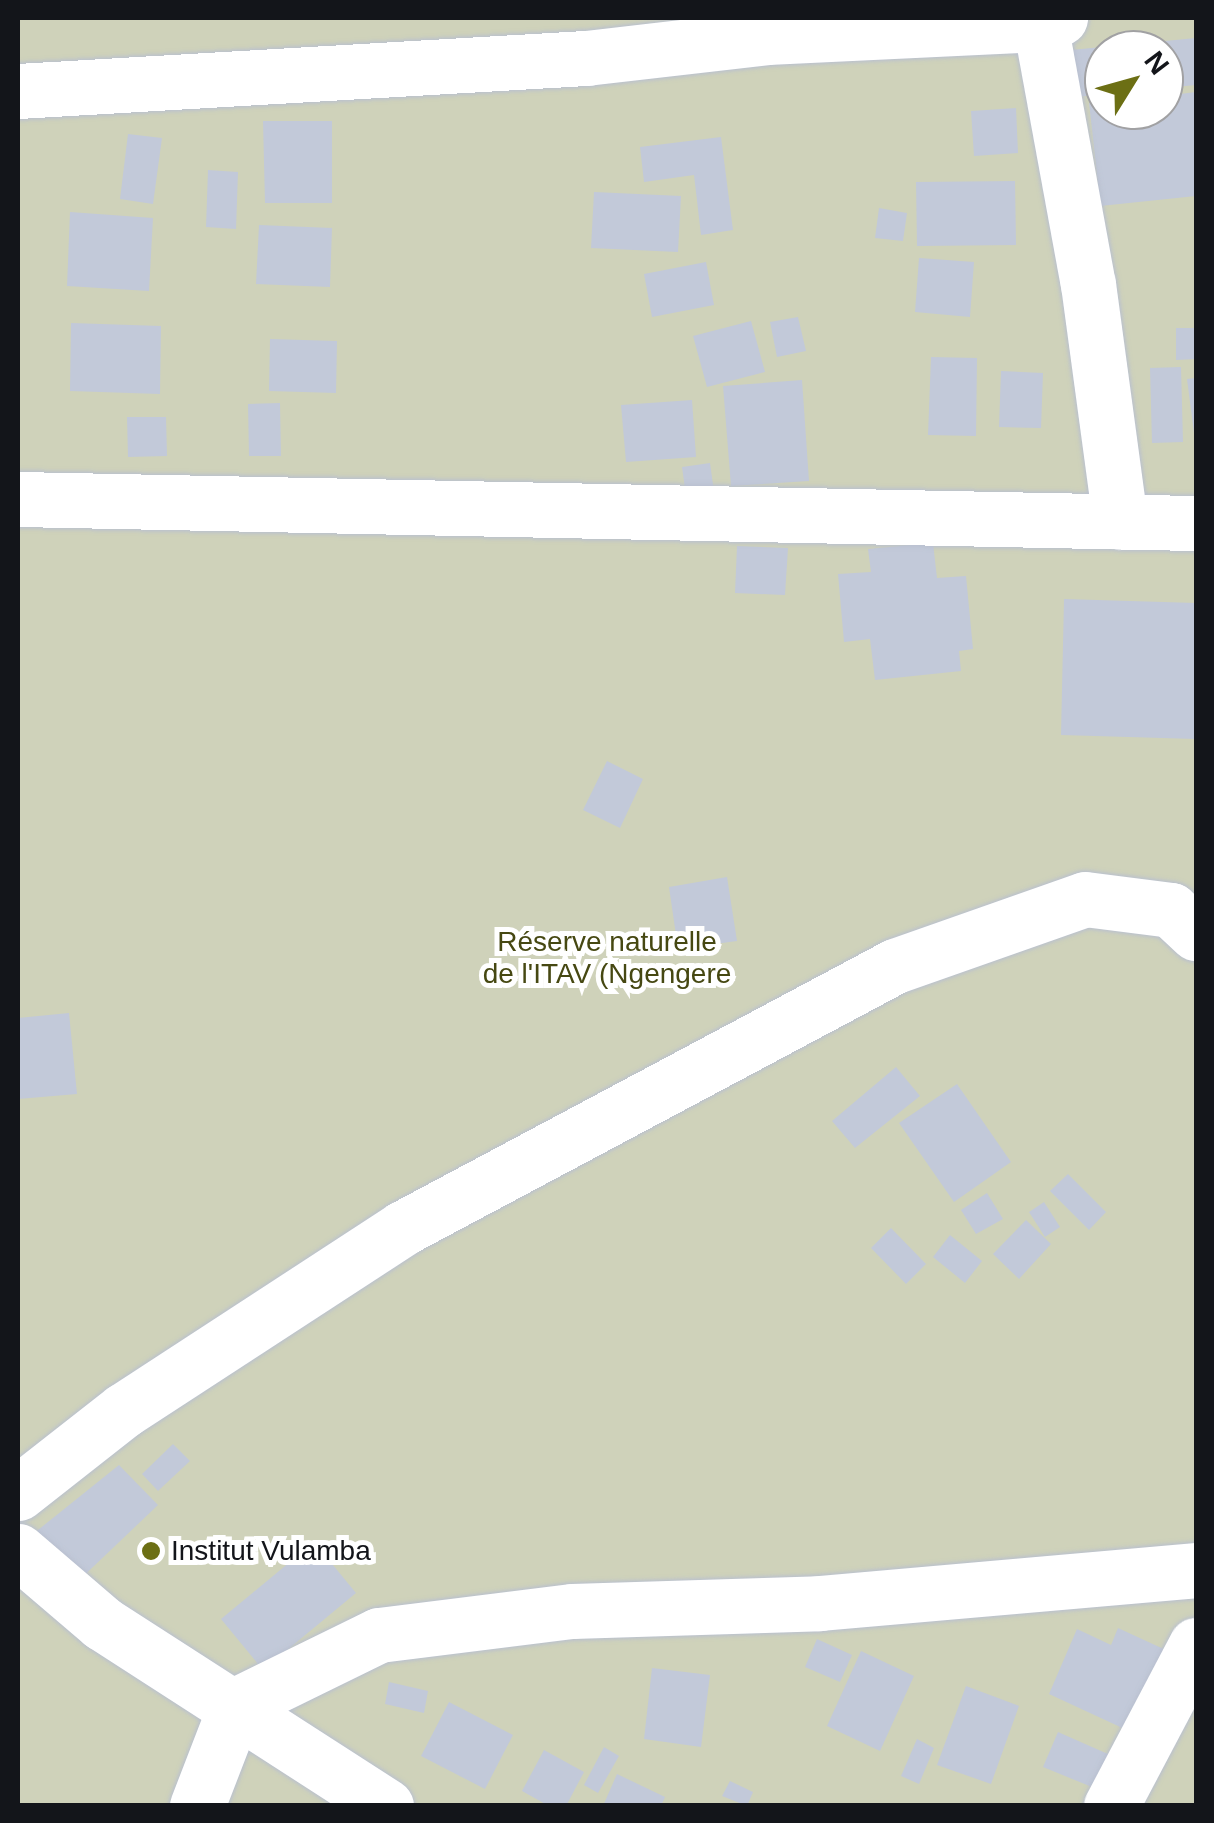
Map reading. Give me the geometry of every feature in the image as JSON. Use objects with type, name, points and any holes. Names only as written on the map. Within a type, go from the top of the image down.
[{"type":"street","points":[[18,91],[586,58],[767,37],[1046,20],[1088,284],[1120,522]]},
{"type":"street","points":[[18,499],[1196,522]]},
{"type":"street","points":[[18,1493],[124,1410],[402,1228],[895,966],[1085,899],[1171,910],[1196,933]]},
{"type":"street","points":[[18,1552],[102,1623],[386,1806]]},
{"type":"street","points":[[196,1806],[236,1706],[380,1636],[451,1622],[820,1603],[1196,1570]]},
{"type":"street","points":[[1111,1806],[1196,1645]]},
{"type":"green space","name":"Réserve naturelle de l'ITAV (Ngengere","points":[[18,18],[1196,18],[1196,1805],[18,1805]]},
{"type":"building","points":[[1196,38],[1196,85],[1184,86],[1184,39]]},
{"type":"building","points":[[1084,49],[1084,96],[1076,97],[1071,50]]},
{"type":"building","points":[[1196,92],[1196,196],[1081,208],[1099,192],[1092,130],[1184,130],[1184,94]]},
{"type":"building","points":[[1016,108],[1018,153],[974,156],[971,111]]},
{"type":"building","points":[[263,121],[332,121],[332,203],[265,203]]},
{"type":"building","points":[[128,134],[162,138],[153,204],[120,199]]},
{"type":"building","points":[[721,137],[733,230],[701,235],[694,175],[644,182],[640,147]]},
{"type":"building","points":[[208,170],[238,172],[236,229],[206,227]]},
{"type":"building","points":[[1015,181],[1016,245],[917,246],[916,182]]},
{"type":"building","points":[[594,192],[681,196],[678,252],[591,248]]},
{"type":"building","points":[[879,208],[907,213],[903,241],[875,238]]},
{"type":"building","points":[[70,212],[153,218],[149,291],[67,286]]},
{"type":"building","points":[[259,225],[332,228],[330,287],[256,284]]},
{"type":"building","points":[[919,258],[974,262],[970,317],[915,312]]},
{"type":"building","points":[[706,262],[714,305],[652,317],[644,274]]},
{"type":"building","points":[[798,317],[806,351],[777,357],[770,322]]},
{"type":"building","points":[[751,321],[765,372],[707,387],[693,336]]},
{"type":"building","points":[[71,323],[161,326],[160,394],[70,391]]},
{"type":"building","points":[[1176,328],[1196,328],[1196,359],[1176,360]]},
{"type":"building","points":[[270,339],[337,341],[336,393],[269,391]]},
{"type":"building","points":[[931,357],[977,358],[976,436],[928,435]]},
{"type":"building","points":[[1181,367],[1183,442],[1152,443],[1150,368]]},
{"type":"building","points":[[1001,371],[1043,373],[1041,428],[999,427]]},
{"type":"building","points":[[1196,378],[1196,432],[1194,433],[1187,379]]},
{"type":"building","points":[[802,380],[809,481],[731,486],[723,386]]},
{"type":"building","points":[[692,400],[696,457],[626,462],[621,405]]},
{"type":"building","points":[[280,403],[281,456],[249,456],[248,404]]},
{"type":"building","points":[[127,417],[166,417],[167,456],[128,457]]},
{"type":"building","points":[[710,463],[715,499],[687,503],[682,467]]},
{"type":"building","points":[[933,543],[937,578],[966,576],[973,649],[959,651],[961,671],[875,680],[870,639],[844,642],[838,574],[871,572],[868,549]]},
{"type":"building","points":[[737,546],[788,548],[785,595],[735,593]]},
{"type":"building","points":[[1064,599],[1196,603],[1196,739],[1061,735]]},
{"type":"building","points":[[607,761],[643,779],[620,828],[583,810]]},
{"type":"building","points":[[727,877],[737,941],[678,949],[669,887]]},
{"type":"building","points":[[69,1013],[77,1094],[18,1099],[18,1018]]},
{"type":"building","points":[[896,1067],[920,1096],[855,1148],[832,1121]]},
{"type":"building","points":[[957,1084],[1011,1162],[954,1202],[899,1123]]},
{"type":"building","points":[[1068,1174],[1106,1212],[1089,1230],[1050,1191]]},
{"type":"building","points":[[987,1193],[1003,1219],[976,1234],[961,1210]]},
{"type":"building","points":[[1044,1202],[1060,1227],[1045,1237],[1029,1212]]},
{"type":"building","points":[[1026,1220],[1051,1244],[1019,1279],[993,1254]]},
{"type":"building","points":[[891,1228],[926,1264],[906,1284],[871,1248]]},
{"type":"building","points":[[950,1235],[982,1261],[965,1283],[933,1257]]},
{"type":"building","points":[[173,1444],[190,1461],[158,1491],[142,1474]]},
{"type":"building","points":[[119,1465],[158,1505],[73,1586],[33,1534]]},
{"type":"building","points":[[314,1542],[356,1593],[263,1670],[221,1619]]},
{"type":"building","points":[[1118,1628],[1168,1651],[1131,1732],[1049,1694],[1077,1629],[1111,1645]]},
{"type":"building","points":[[817,1639],[852,1655],[840,1682],[805,1667]]},
{"type":"building","points":[[861,1651],[914,1676],[880,1751],[827,1726]]},
{"type":"building","points":[[652,1668],[710,1675],[701,1747],[644,1739]]},
{"type":"building","points":[[389,1682],[428,1691],[424,1713],[385,1704]]},
{"type":"building","points":[[966,1686],[1019,1706],[991,1784],[937,1765]]},
{"type":"building","points":[[449,1702],[513,1735],[485,1789],[421,1756]]},
{"type":"building","points":[[1058,1732],[1117,1758],[1104,1792],[1043,1767]]},
{"type":"building","points":[[917,1739],[934,1748],[919,1784],[901,1776]]},
{"type":"building","points":[[604,1747],[619,1756],[598,1793],[584,1785]]},
{"type":"building","points":[[544,1750],[584,1772],[566,1806],[549,1806],[522,1791]]},
{"type":"building","points":[[617,1774],[665,1797],[661,1806],[603,1806]]},
{"type":"building","points":[[730,1781],[753,1792],[747,1806],[722,1796]]},
{"type":"place","name":"Institut Vulamba","points":[[151,1551]]}]
